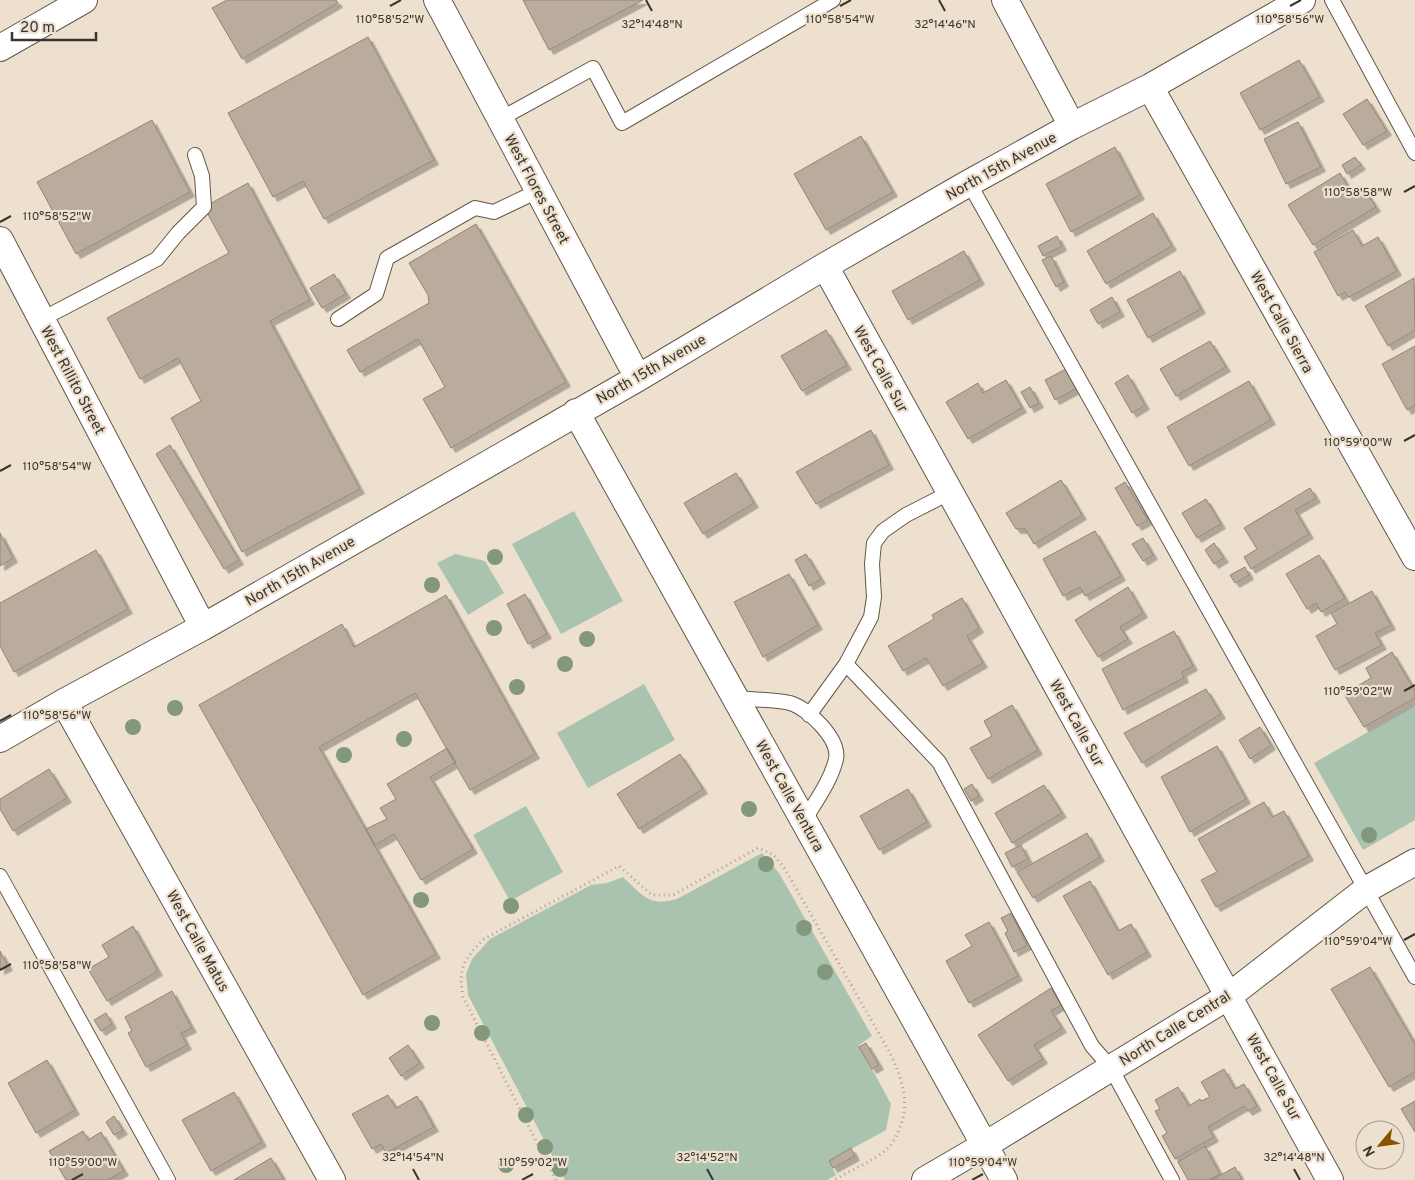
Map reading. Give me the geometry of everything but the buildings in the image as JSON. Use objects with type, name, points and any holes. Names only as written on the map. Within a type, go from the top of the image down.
[{"type":"street","points":[[0,48],[84,0]]},
{"type":"street","name":"West Flores Street","points":[[437,0],[638,378]]},
{"type":"street","points":[[1005,0],[1072,126]]},
{"type":"street","name":"North 15th Avenue","points":[[0,739],[202,627],[638,378],[825,266],[969,183],[1072,126],[1150,88],[1302,0]]},
{"type":"street","name":"West Calle Sierra","points":[[1150,88],[1415,557]]},
{"type":"street","name":"West Rillito Street","points":[[0,240],[202,627]]},
{"type":"street","name":"West Calle Sur","points":[[825,266],[1330,1180]]},
{"type":"street","name":"West Calle Ventura","points":[[576,412],[1004,1180]]},
{"type":"street","name":"West Calle Matus","points":[[64,702],[332,1180]]},
{"type":"street","name":"North Calle Central","points":[[924,1180],[985,1146],[1229,996],[1367,889],[1415,862]]},
{"type":"lane","points":[[500,119],[593,68],[622,123],[834,0]]},
{"type":"lane","points":[[1332,0],[1415,153]]},
{"type":"lane","points":[[42,319],[157,259],[178,233],[204,207],[202,176],[195,155]]},
{"type":"lane","points":[[969,183],[1415,977]]},
{"type":"lane","points":[[338,319],[376,294],[387,258],[475,208],[494,212],[538,191]]},
{"type":"lane","points":[[809,715],[846,664],[871,616],[874,597],[872,564],[874,543],[883,532],[906,515],[949,493]]},
{"type":"lane","points":[[846,664],[939,762],[1092,1046],[1111,1068],[1172,1180]]},
{"type":"lane","points":[[736,698],[791,703],[816,720],[829,734],[837,757],[832,772],[804,821]]},
{"type":"lane","points":[[0,876],[168,1180]]},
{"type":"path","points":[[556,1180],[463,997],[460,974],[468,954],[484,940],[619,866],[652,895],[673,895],[758,848],[774,855],[785,869],[890,1053],[901,1078],[906,1099],[903,1120],[891,1144],[876,1156],[834,1180]]},
{"type":"green space","points":[[574,511],[623,601],[561,634],[512,544]]},
{"type":"green space","points":[[455,554],[485,561],[504,593],[468,615],[437,563]]},
{"type":"green space","points":[[644,684],[675,740],[588,788],[557,733]]},
{"type":"green space","points":[[1415,705],[1415,820],[1363,850],[1314,763]]},
{"type":"green space","points":[[526,806],[563,872],[510,901],[473,835]]},
{"type":"green space","points":[[762,853],[779,873],[872,1036],[859,1045],[891,1104],[886,1130],[829,1161],[836,1175],[827,1180],[565,1180],[468,995],[466,974],[472,959],[490,939],[591,885],[607,883],[623,877],[647,898],[667,901],[677,899]]}]
